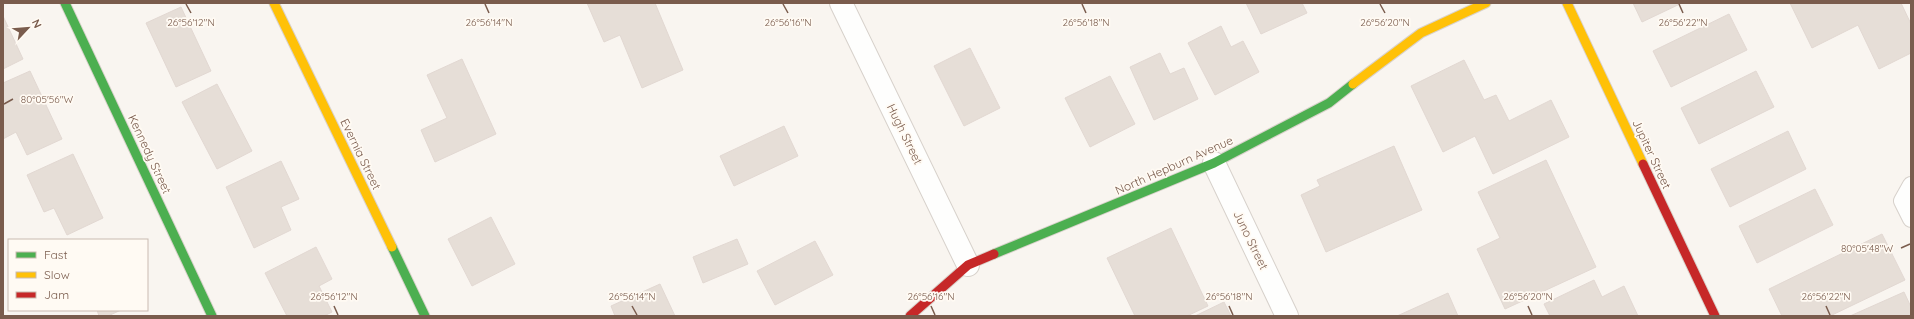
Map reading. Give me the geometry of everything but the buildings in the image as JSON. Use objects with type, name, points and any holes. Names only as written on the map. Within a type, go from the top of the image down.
[{"type":"street","name":"Kennedy Street","points":[[65,3],[212,316]]},
{"type":"street","name":"Evernia Street","points":[[274,3],[425,316]]},
{"type":"street","name":"Hugh Street","points":[[841,3],[968,265]]},
{"type":"street","name":"North Hepburn Avenue","points":[[910,316],[968,265],[1214,163],[1328,103],[1422,33],[1486,3]]},
{"type":"street","name":"Jupiter Street","points":[[1567,3],[1715,316]]},
{"type":"street","name":"Juno Street","points":[[1214,163],[1287,316]]},
{"type":"lane","points":[[1911,185],[1902,201],[1911,219]]},
{"type":"traffic: fast","points":[[65,3],[212,316]]},
{"type":"traffic: fast","points":[[994,254],[1214,163],[1329,103],[1353,84]]},
{"type":"traffic: fast","points":[[392,247],[425,316]]},
{"type":"traffic: slow","points":[[274,3],[392,247]]},
{"type":"traffic: slow","points":[[1353,84],[1421,33],[1486,3]]},
{"type":"traffic: slow","points":[[1567,3],[1643,164]]},
{"type":"traffic: jam","points":[[1643,164],[1715,316]]},
{"type":"traffic: jam","points":[[910,316],[968,265],[994,254]]}]
